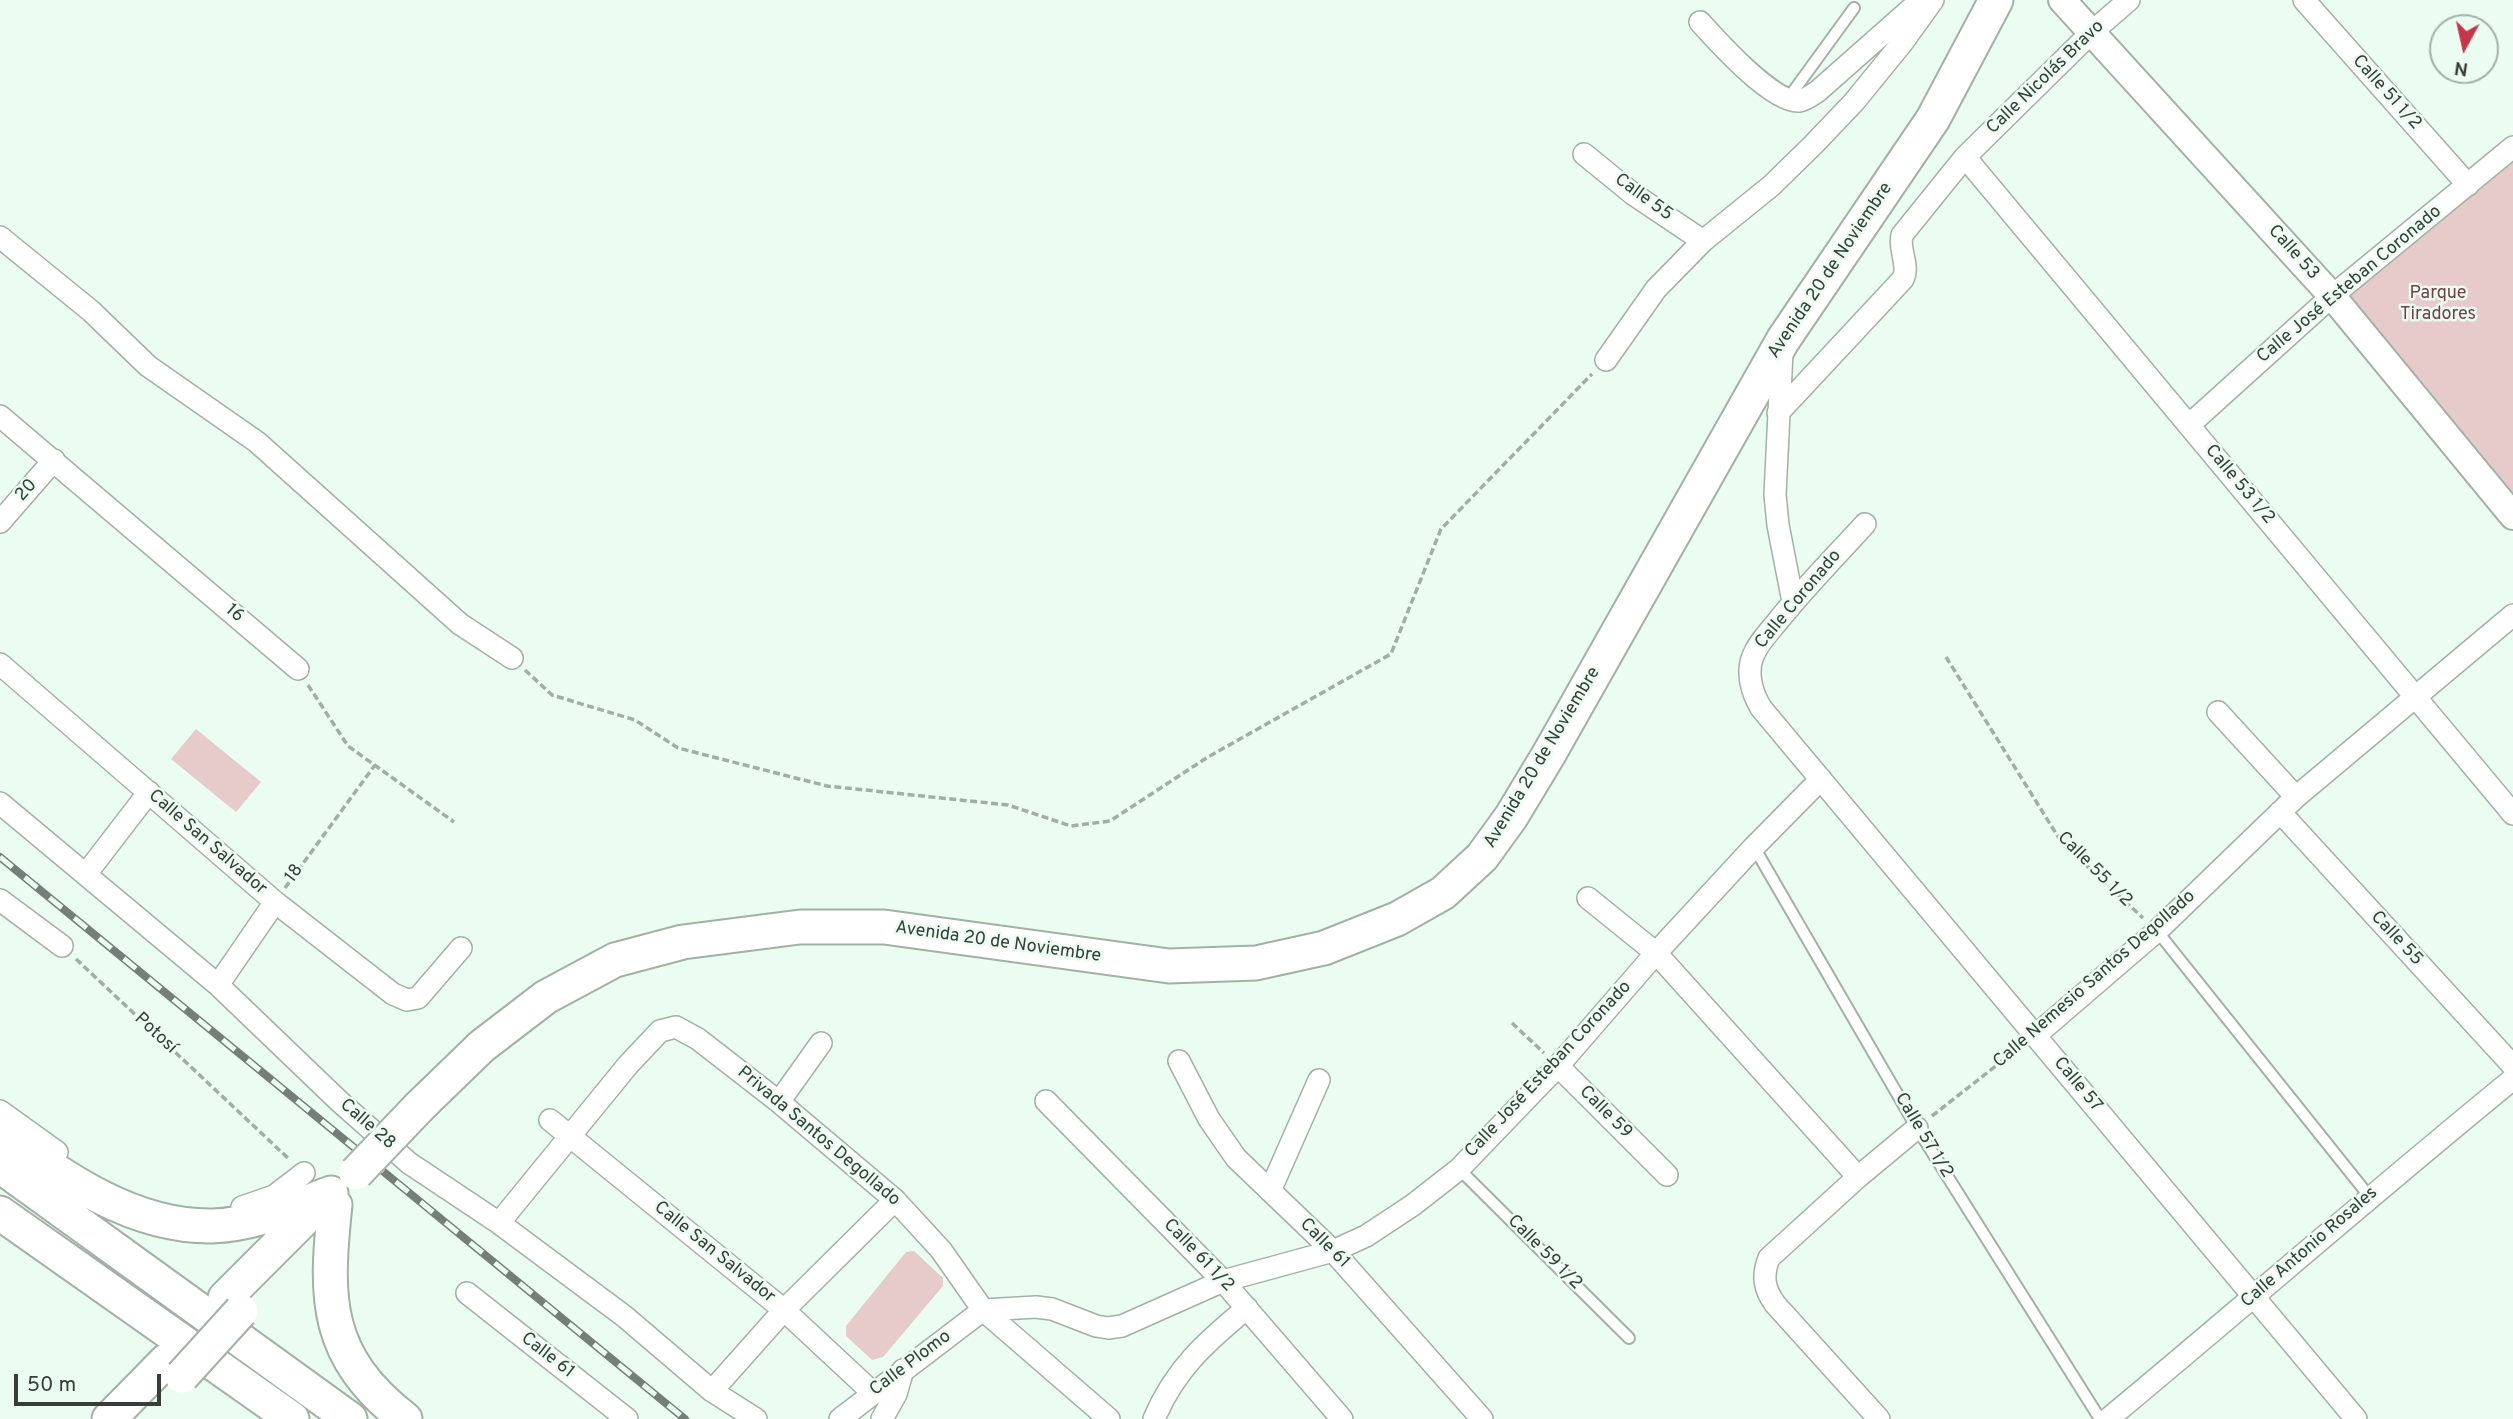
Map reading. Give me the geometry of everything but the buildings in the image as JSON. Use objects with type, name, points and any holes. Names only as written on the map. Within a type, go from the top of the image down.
[{"type":"main road","name":"Avenida 20 de Noviembre","points":[[342,1188],[482,1046],[546,997],[615,960],[682,942],[800,927],[884,927],[1156,964],[1256,963],[1324,948],[1397,919],[1443,893],[1482,857],[1511,817],[1783,340],[1933,119],[1996,0]]},
{"type":"main road","points":[[0,1132],[100,1196],[137,1215],[180,1224],[214,1226],[237,1223],[266,1216],[342,1188]]},
{"type":"main road","points":[[0,1166],[350,1419]]},
{"type":"main road","points":[[109,1419],[174,1368],[342,1188]]},
{"type":"main road","points":[[342,1188],[329,1279],[331,1306],[347,1353],[358,1372],[382,1402],[405,1419]]},
{"type":"main road","points":[[0,1213],[280,1416]]},
{"type":"main road","points":[[0,1238],[108,1291]]},
{"type":"main road","points":[[141,1419],[174,1368]]},
{"type":"street","points":[[1700,22],[1751,74],[1787,100],[1804,100],[1818,91],[1921,0]]},
{"type":"street","points":[[1606,360],[1656,289],[1703,241],[1771,186],[1813,145],[1862,92],[1933,0]]},
{"type":"street","name":"Calle 53","points":[[2062,0],[2332,296],[2513,516]]},
{"type":"street","name":"Calle Nicolás Bravo","points":[[1778,413],[1903,279],[1906,272],[1900,248],[1902,235],[1965,158],[2092,32],[2129,0]]},
{"type":"street","name":"Calle 51 1/2","points":[[2304,0],[2468,185]]},
{"type":"street","name":"Calle José Esteban Coronado","points":[[2189,425],[2332,296],[2513,147]]},
{"type":"street","name":"Calle 55","points":[[1584,154],[1633,194],[1703,241]]},
{"type":"street","name":"Calle 53 1/2","points":[[1965,158],[2513,814]]},
{"type":"street","points":[[0,237],[91,312],[148,366],[257,442],[460,624],[512,658]]},
{"type":"street","points":[[1783,340],[1775,495],[1793,602]]},
{"type":"street","name":"16","points":[[0,416],[298,669]]},
{"type":"street","name":"20","points":[[0,522],[54,460]]},
{"type":"street","name":"Calle Coronado","points":[[1751,683],[1752,658],[1759,645],[1793,602],[1865,524]]},
{"type":"street","name":"Calle Nemesio Santos Degollado","points":[[2036,1035],[2157,931],[2296,797],[2513,615]]},
{"type":"street","name":"Calle San Salvador","points":[[0,664],[275,902],[393,994],[413,1000],[423,995],[461,948]]},
{"type":"street","name":"Calle 57","points":[[1751,683],[1761,708],[2356,1419]]},
{"type":"street","points":[[2218,712],[2296,797]]},
{"type":"street","name":"Calle José Esteban Coronado","points":[[983,1310],[1052,1309],[1108,1328],[1122,1326],[1223,1281],[1333,1251],[1391,1222],[1459,1169],[1559,1066],[1656,953],[1821,779]]},
{"type":"street","points":[[86,874],[149,792]]},
{"type":"street","name":"Calle 28","points":[[0,803],[218,985],[340,1102],[409,1163],[499,1223],[624,1316],[712,1391],[756,1419]]},
{"type":"street","name":"Calle 55","points":[[2280,812],[2513,1066]]},
{"type":"street","points":[[1588,898],[1656,953],[1858,1177]]},
{"type":"street","points":[[0,901],[62,946]]},
{"type":"street","name":"18","points":[[218,985],[275,902]]},
{"type":"street","name":"Privada Santos Degollado","points":[[570,1136],[628,1065],[660,1031],[673,1027],[684,1030],[779,1102],[895,1200],[941,1251],[983,1310],[1109,1419]]},
{"type":"street","points":[[779,1102],[821,1044]]},
{"type":"street","name":"Calle 61","points":[[1179,1061],[1194,1094],[1236,1157],[1333,1251],[1482,1419]]},
{"type":"street","name":"Calle 59","points":[[1559,1066],[1667,1175]]},
{"type":"street","name":"Calle Antonio Rosales","points":[[2108,1419],[2255,1297],[2369,1196],[2513,1079]]},
{"type":"street","points":[[1270,1191],[1319,1080]]},
{"type":"street","name":"Calle 61 1/2","points":[[1046,1101],[1223,1281],[1342,1419]]},
{"type":"street","points":[[0,1111],[74,1164],[110,1186],[140,1200],[175,1209],[197,1212],[248,1206],[274,1196],[304,1173]]},
{"type":"street","name":"Calle San Salvador","points":[[550,1120],[784,1310],[873,1393]]},
{"type":"street","points":[[1879,1419],[1768,1295],[1764,1280],[1769,1258],[1858,1177],[1917,1128]]},
{"type":"street","points":[[499,1223],[570,1136]]},
{"type":"street","points":[[712,1391],[784,1310],[895,1200]]},
{"type":"street","name":"Calle 61","points":[[467,1293],[627,1419]]},
{"type":"street","points":[[1154,1419],[1173,1381],[1186,1364],[1203,1345],[1247,1308]]},
{"type":"street","name":"Calle Plomo","points":[[840,1419],[983,1310]]},
{"type":"street","points":[[882,1419],[896,1394],[903,1370]]},
{"type":"lane","points":[[1787,100],[1854,8]]},
{"type":"lane","name":"Calle 57 1/2","points":[[1754,847],[1917,1128],[2100,1419]]},
{"type":"lane","points":[[2157,931],[2369,1196]]},
{"type":"lane","name":"Calle 59 1/2","points":[[1459,1169],[1629,1338]]},
{"type":"path","points":[[512,658],[552,695],[635,720],[678,748],[827,786],[1008,805],[1071,826],[1110,821],[1208,757],[1391,654],[1441,529],[1606,360]]},
{"type":"path","name":"Calle 55 1/2","points":[[1946,657],[2062,843],[2157,931]]},
{"type":"path","points":[[298,669],[348,746],[454,822]]},
{"type":"path","name":"18","points":[[275,902],[374,765]]},
{"type":"path","name":"Potosí","points":[[62,946],[304,1173]]},
{"type":"path","points":[[1512,1023],[1559,1066]]},
{"type":"path","name":"Calle Nemesio Santos Degollado","points":[[1917,1128],[2036,1035]]},
{"type":"green space","name":"Parque Tiradores","points":[[2513,144],[2513,513],[2330,294]]},
{"type":"green space","points":[[196,729],[261,782],[236,812],[171,759]]},
{"type":"green space","points":[[914,1251],[943,1278],[943,1286],[883,1357],[872,1360],[846,1336],[846,1326],[906,1252]]},
{"type":"railway","points":[[0,857],[685,1419]]}]
